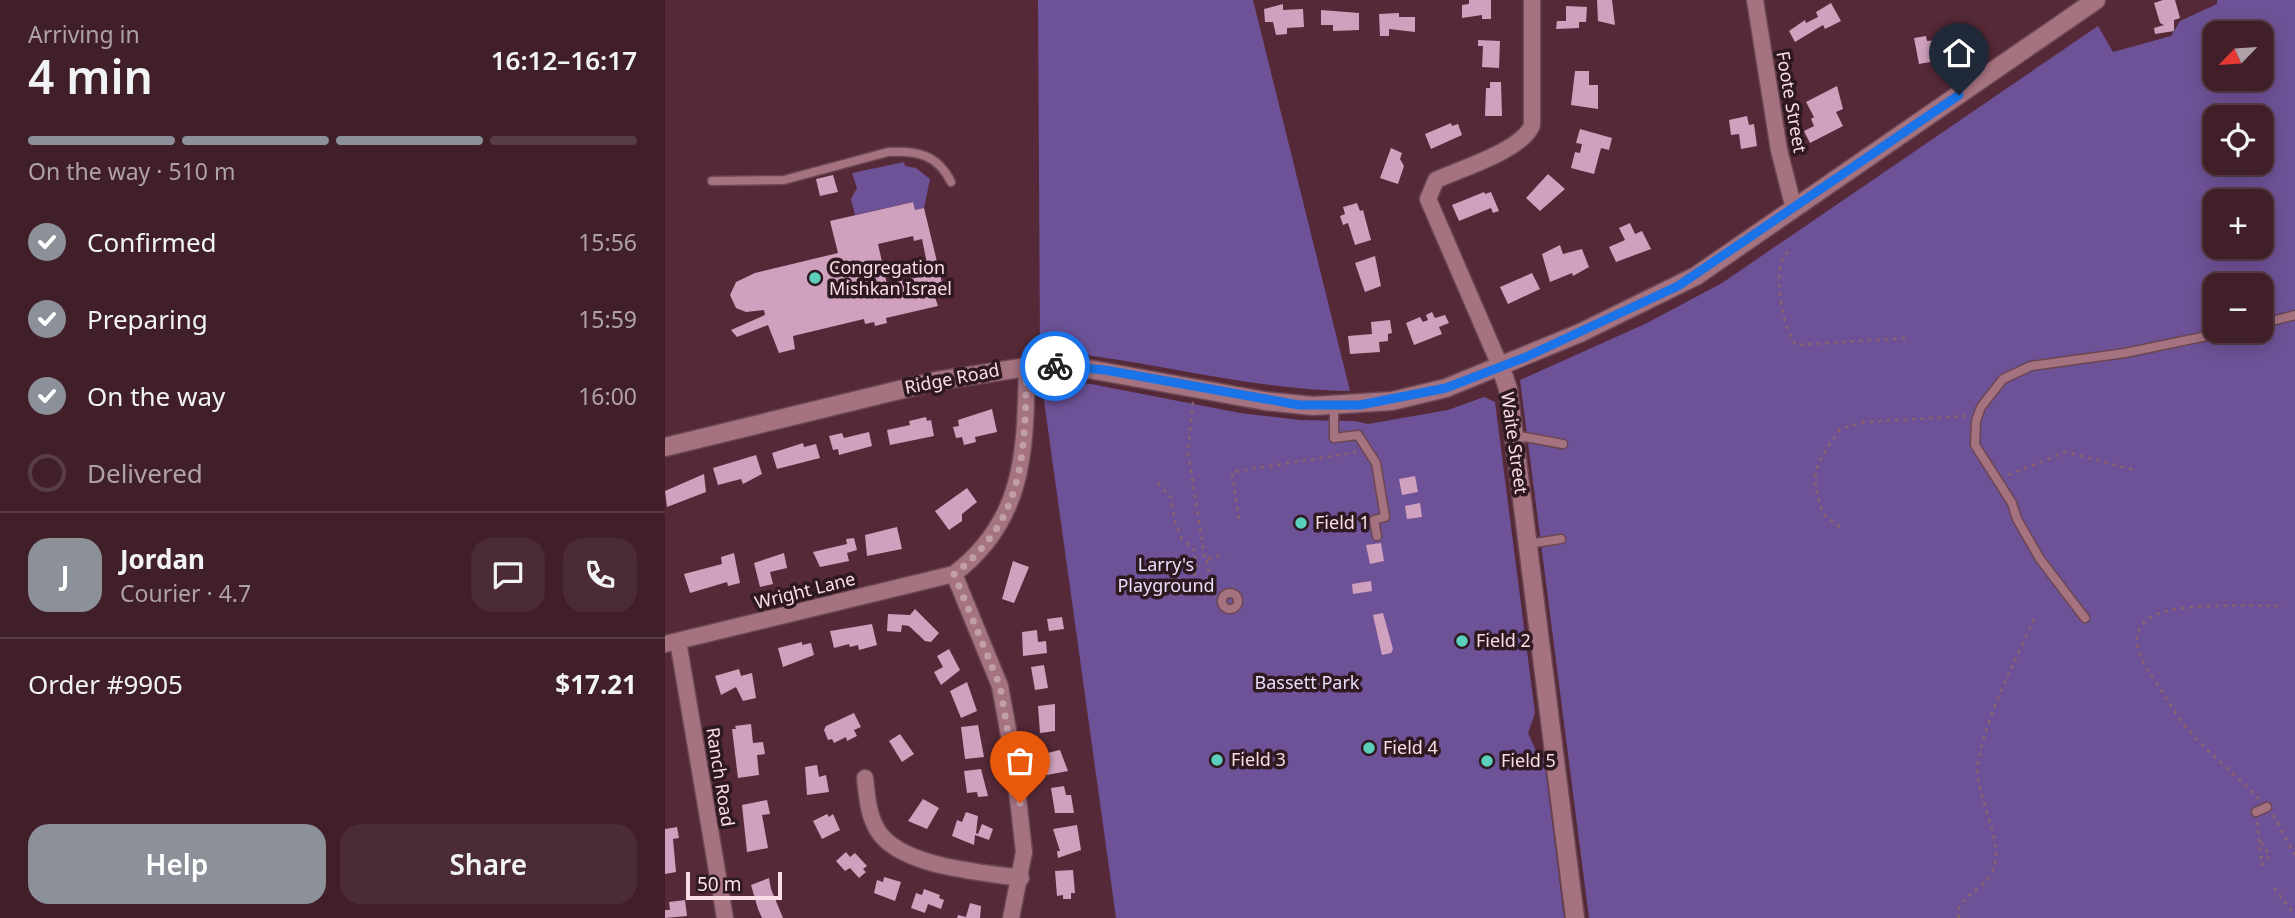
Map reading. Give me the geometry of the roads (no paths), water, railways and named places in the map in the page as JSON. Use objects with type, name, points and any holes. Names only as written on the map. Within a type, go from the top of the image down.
[{"type":"main road","name":"Ridge Road","points":[[665,447],[923,384],[1027,367],[1083,368],[1265,401],[1334,406],[1417,396],[1501,368],[1678,286],[2096,0]]},
{"type":"main road","name":"Waite Street","points":[[1501,368],[1508,389],[1575,918]]},
{"type":"street","name":"Waite Street","points":[[1501,368],[1428,199],[1436,180],[1513,145],[1528,134],[1532,113],[1532,0]]},
{"type":"street","name":"Foote Street","points":[[1755,0],[1779,150],[1794,209]]},
{"type":"street","points":[[1011,918],[1024,852],[1020,803],[1000,686],[954,574],[977,557],[1018,485],[1023,462],[1027,367]]},
{"type":"street","name":"Wright Lane","points":[[671,643],[954,574]]},
{"type":"street","name":"Ranch Road","points":[[671,643],[725,918]]},
{"type":"street","points":[[865,778],[870,811],[877,829],[887,842],[902,852],[936,863],[1021,878]]},
{"type":"lane","points":[[712,181],[784,180],[888,152],[903,151],[933,158],[944,168],[951,182]]},
{"type":"lane","points":[[2273,321],[2295,316]]},
{"type":"lane","points":[[2085,618],[2040,559],[2005,492],[1975,445],[1974,433],[1979,412],[2003,379],[2031,366],[2125,353],[2203,337]]},
{"type":"lane","points":[[1334,406],[1334,438],[1358,435],[1376,463],[1385,517],[1374,520],[1377,536]]},
{"type":"lane","points":[[1513,435],[1563,444]]},
{"type":"lane","points":[[1528,544],[1561,540]]},
{"type":"lane","points":[[2256,812],[2267,807]]},
{"type":"place","name":"Congregation Mishkan Israel","points":[[815,278]]},
{"type":"place","name":"Field 1","points":[[1301,523]]},
{"type":"place","name":"Field 2","points":[[1462,641]]},
{"type":"place","name":"Field 4","points":[[1369,748]]},
{"type":"place","name":"Field 3","points":[[1217,760]]},
{"type":"place","name":"Field 5","points":[[1487,761]]},
{"type":"park label","name":"Larry's Playground","points":[[1166,575]]},
{"type":"park label","name":"Bassett Park","points":[[1307,683]]}]
